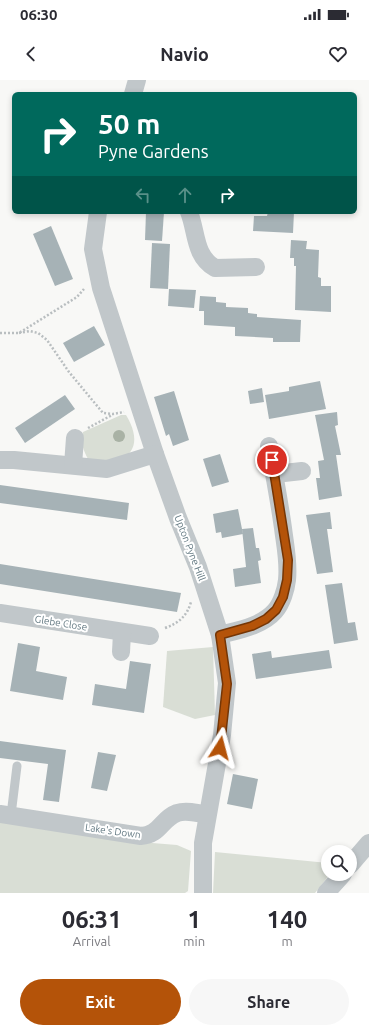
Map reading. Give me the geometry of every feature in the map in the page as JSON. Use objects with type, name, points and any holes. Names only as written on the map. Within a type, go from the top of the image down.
[{"type":"street","points":[[134,92],[138,80]]},
{"type":"street","name":"Upton Pyne Hill","points":[[98,214],[93,249],[97,275],[155,454],[178,518],[198,567],[220,635],[227,684],[222,734],[203,843],[203,893]]},
{"type":"street","points":[[190,214],[199,250],[215,268],[256,267]]},
{"type":"street","points":[[73,465],[75,438]]},
{"type":"street","points":[[220,635],[252,626],[266,619],[276,610],[283,597],[287,580],[288,560],[275,474],[268,446]]},
{"type":"street","points":[[0,460],[107,469],[155,454]]},
{"type":"street","points":[[275,474],[302,471]]},
{"type":"street","name":"Glebe Close","points":[[0,613],[122,633],[150,636]]},
{"type":"street","points":[[120,652],[122,633]]},
{"type":"street","name":"Lake's Down","points":[[6,814],[141,836],[154,833],[175,814],[194,812],[208,814]]},
{"type":"street","points":[[357,858],[369,843]]},
{"type":"street","points":[[326,893],[337,881]]},
{"type":"lane","name":"Lake's Down","points":[[6,814],[17,766]]},
{"type":"path","points":[[19,333],[77,297],[97,275]]},
{"type":"path","points":[[0,333],[19,333],[30,331],[38,333],[47,340],[97,408],[103,413],[113,414],[141,412]]},
{"type":"path","points":[[75,438],[81,431],[113,414]]},
{"type":"path","points":[[150,636],[158,630],[180,621],[189,610],[192,600]]},
{"type":"shaded area","points":[[121,415],[126,415],[133,432],[133,446],[130,452],[125,457],[107,462],[88,459],[82,442],[83,432]]},
{"type":"shaded area","points":[[213,647],[215,715],[195,719],[163,707],[167,651]]},
{"type":"shaded area","points":[[0,821],[140,842],[177,845],[191,851],[188,891],[185,893],[0,893]]},
{"type":"shaded area","points":[[215,852],[321,862],[321,881],[324,881],[315,893],[213,893]]},
{"type":"building","points":[[146,214],[164,214],[162,241],[145,240]]},
{"type":"building","points":[[268,214],[294,214],[293,233],[253,231],[254,216],[267,216]]},
{"type":"building","points":[[51,226],[73,279],[55,286],[33,234]]},
{"type":"building","points":[[291,240],[307,241],[306,249],[319,250],[318,277],[321,278],[321,286],[331,286],[331,312],[295,310],[296,266],[294,266],[294,258],[290,258]]},
{"type":"building","points":[[152,243],[170,244],[168,289],[150,288]]},
{"type":"building","points":[[169,289],[196,290],[194,308],[168,306]]},
{"type":"building","points":[[200,296],[216,297],[216,302],[226,303],[226,307],[248,308],[248,313],[257,314],[257,317],[301,320],[300,342],[273,342],[273,338],[235,336],[235,327],[204,325],[204,311],[199,311]]},
{"type":"building","points":[[94,326],[105,345],[74,362],[63,343]]},
{"type":"building","points":[[320,381],[326,409],[269,419],[265,395],[289,391],[289,387]]},
{"type":"building","points":[[262,388],[264,402],[250,404],[248,391]]},
{"type":"building","points":[[174,391],[189,440],[173,446],[169,434],[166,436],[154,397]]},
{"type":"building","points":[[65,395],[75,409],[25,443],[15,428]]},
{"type":"building","points":[[337,412],[338,425],[335,426],[341,455],[336,455],[342,496],[319,500],[316,478],[320,478],[318,461],[324,460],[315,415]]},
{"type":"building","points":[[220,454],[229,482],[212,487],[203,459]]},
{"type":"building","points":[[0,485],[129,503],[127,520],[0,503]]},
{"type":"building","points":[[238,509],[243,534],[222,538],[221,532],[216,533],[213,514]]},
{"type":"building","points":[[330,512],[332,529],[327,529],[333,572],[317,574],[306,515]]},
{"type":"building","points":[[253,528],[256,548],[259,548],[261,560],[258,561],[261,583],[235,587],[233,569],[246,567],[242,529]]},
{"type":"building","points":[[0,564],[181,593],[177,612],[0,584]]},
{"type":"building","points":[[342,583],[348,623],[355,622],[358,640],[334,644],[325,585]]},
{"type":"building","points":[[18,643],[40,647],[36,671],[67,677],[63,700],[10,691]]},
{"type":"building","points":[[329,650],[332,668],[256,679],[252,654],[271,651],[272,658]]},
{"type":"building","points":[[130,661],[151,664],[144,713],[92,705],[95,684],[126,689]]},
{"type":"building","points":[[0,741],[66,750],[59,802],[43,800],[48,764],[0,758]]},
{"type":"building","points":[[98,752],[116,755],[107,791],[91,788]]},
{"type":"building","points":[[233,774],[258,779],[252,809],[227,804]]},
{"type":"route","points":[[220,748],[227,684],[220,635],[252,626],[266,619],[276,610],[283,597],[287,580],[288,560],[272,460]]}]
